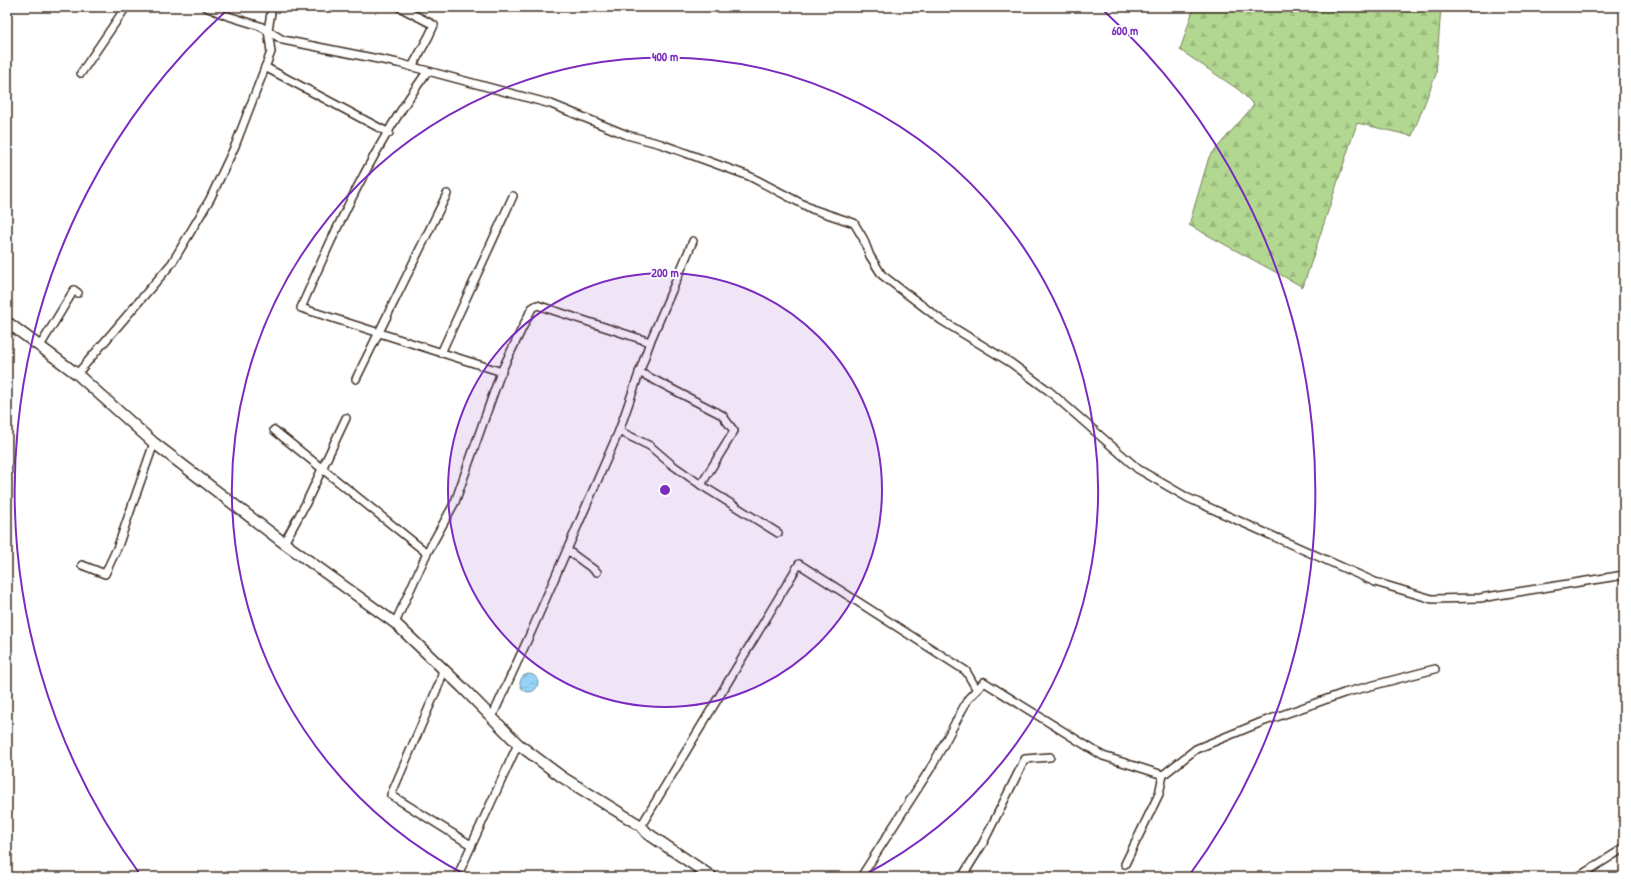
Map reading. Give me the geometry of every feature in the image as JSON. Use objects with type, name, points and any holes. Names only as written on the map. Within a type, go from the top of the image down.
[{"type":"main road","points":[[7,322],[76,374],[154,443],[284,543],[394,623],[443,668],[518,744],[562,776],[641,826],[647,833],[712,877]]},
{"type":"street","points":[[81,73],[126,7]]},
{"type":"street","points":[[206,7],[228,16],[251,22],[268,30],[283,40],[361,55],[412,67],[551,104],[627,135],[661,144],[749,176],[812,209],[854,223],[863,238],[870,256],[882,275],[941,320],[1011,363],[1049,391],[1138,469],[1194,501],[1375,582],[1432,599],[1480,598],[1624,575]]},
{"type":"street","points":[[76,374],[172,263],[210,199],[235,146],[271,52],[268,30],[272,7]]},
{"type":"street","points":[[399,7],[434,25],[423,49],[412,67]]},
{"type":"street","points":[[265,67],[389,133]]},
{"type":"street","points":[[427,72],[410,95],[359,185],[301,308],[502,372]]},
{"type":"street","points":[[356,379],[380,333],[447,194]]},
{"type":"street","points":[[441,353],[513,196]]},
{"type":"street","points":[[492,717],[532,630],[619,431],[650,342],[693,242]]},
{"type":"street","points":[[40,346],[74,290],[78,293]]},
{"type":"street","points":[[394,623],[427,553],[456,502],[502,372],[532,308],[537,305],[650,342]]},
{"type":"street","points":[[639,372],[722,415],[734,431],[702,485]]},
{"type":"street","points":[[284,543],[323,468],[346,418]]},
{"type":"street","points":[[274,430],[427,553]]},
{"type":"street","points":[[619,431],[650,446],[671,464],[778,533]]},
{"type":"street","points":[[82,566],[105,574],[118,546],[154,443]]},
{"type":"street","points":[[567,550],[597,572]]},
{"type":"street","points":[[641,826],[799,564],[966,671],[977,690]]},
{"type":"street","points":[[443,668],[440,682],[391,795],[471,845]]},
{"type":"street","points":[[1125,864],[1158,794],[1163,775],[1196,749],[1262,722],[1344,693],[1435,669]]},
{"type":"street","points":[[861,877],[932,766],[968,700],[984,682],[1103,756],[1163,775]]},
{"type":"street","points":[[457,877],[518,744]]},
{"type":"street","points":[[962,877],[983,843],[1025,759],[1050,757]]},
{"type":"street","points":[[1578,877],[1624,848]]},
{"type":"green space","points":[[1194,7],[1441,7],[1436,74],[1412,136],[1357,123],[1303,287],[1189,225],[1209,157],[1254,105],[1239,90],[1180,50]]},
{"type":"water","points":[[529,674],[535,677],[538,683],[535,689],[529,692],[523,689],[520,683],[523,677]]}]
